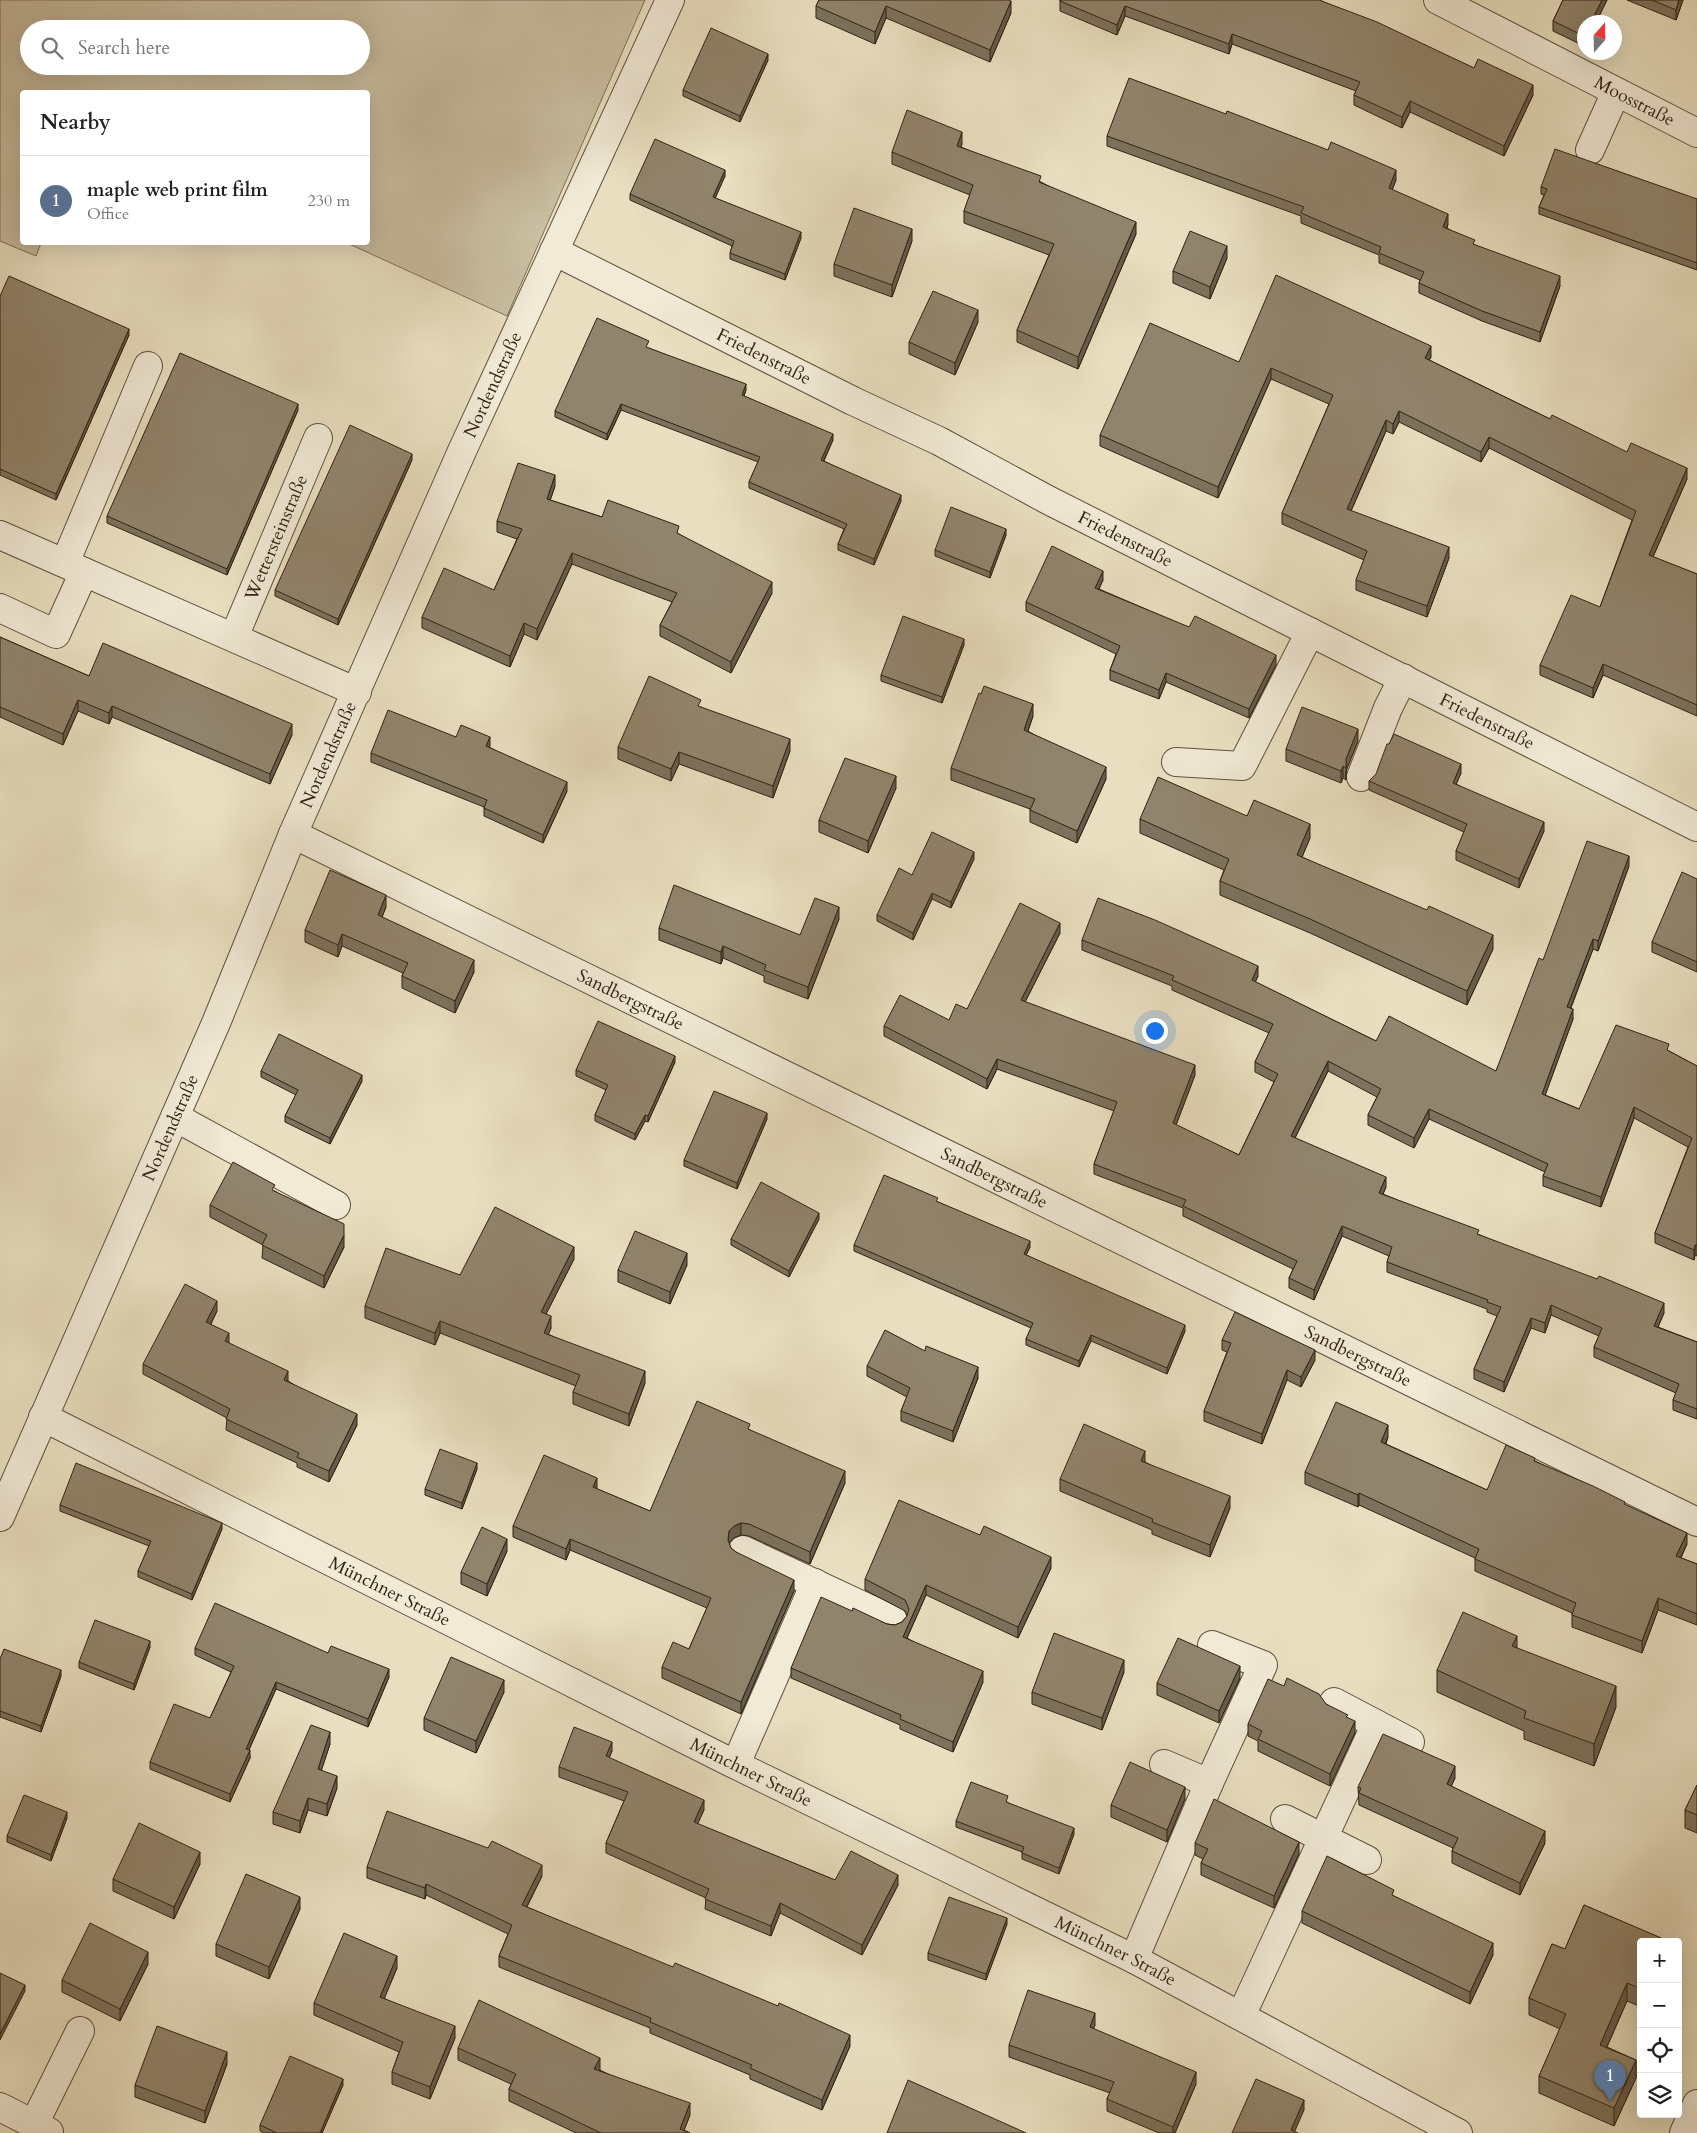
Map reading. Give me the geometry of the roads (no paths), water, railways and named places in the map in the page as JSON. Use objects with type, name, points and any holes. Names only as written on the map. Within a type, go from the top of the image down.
[{"type":"street","name":"Nordendstraße","points":[[0,1517],[216,1023],[293,834],[462,451],[670,0]]},
{"type":"street","name":"Moosstraße","points":[[1455,4],[1616,92],[1697,133]]},
{"type":"street","points":[[1590,150],[1616,92]]},
{"type":"street","name":"Friedenstraße","points":[[554,251],[844,397],[939,441],[1035,493],[1697,827]]},
{"type":"street","points":[[0,608],[56,634],[74,567],[148,366]]},
{"type":"street","name":"Wettersteinstraße","points":[[234,638],[318,438]]},
{"type":"street","points":[[0,535],[357,692]]},
{"type":"street","points":[[1176,762],[1242,766],[1310,632]]},
{"type":"street","points":[[1361,777],[1388,708],[1403,678]]},
{"type":"street","name":"Sandbergstraße","points":[[293,834],[1697,1522]]},
{"type":"street","points":[[175,1117],[336,1205]]},
{"type":"street","name":"Münchner Straße","points":[[43,1417],[736,1764],[1134,1958],[1458,2133]]},
{"type":"street","points":[[743,1550],[893,1620]]},
{"type":"street","points":[[736,1764],[815,1583]]},
{"type":"street","points":[[1134,1958],[1209,1783],[1263,1666],[1212,1645]]},
{"type":"street","points":[[1334,1702],[1410,1742]]},
{"type":"street","points":[[1241,2016],[1376,1724]]},
{"type":"street","points":[[1164,1764],[1209,1783]]},
{"type":"street","points":[[1285,1820],[1367,1860]]},
{"type":"street","points":[[0,2107],[42,2129],[80,2031]]},
{"type":"street","points":[[1684,2133],[1697,2104]]},
{"type":"place","name":"maple web print film","points":[[1610,2101]]}]
